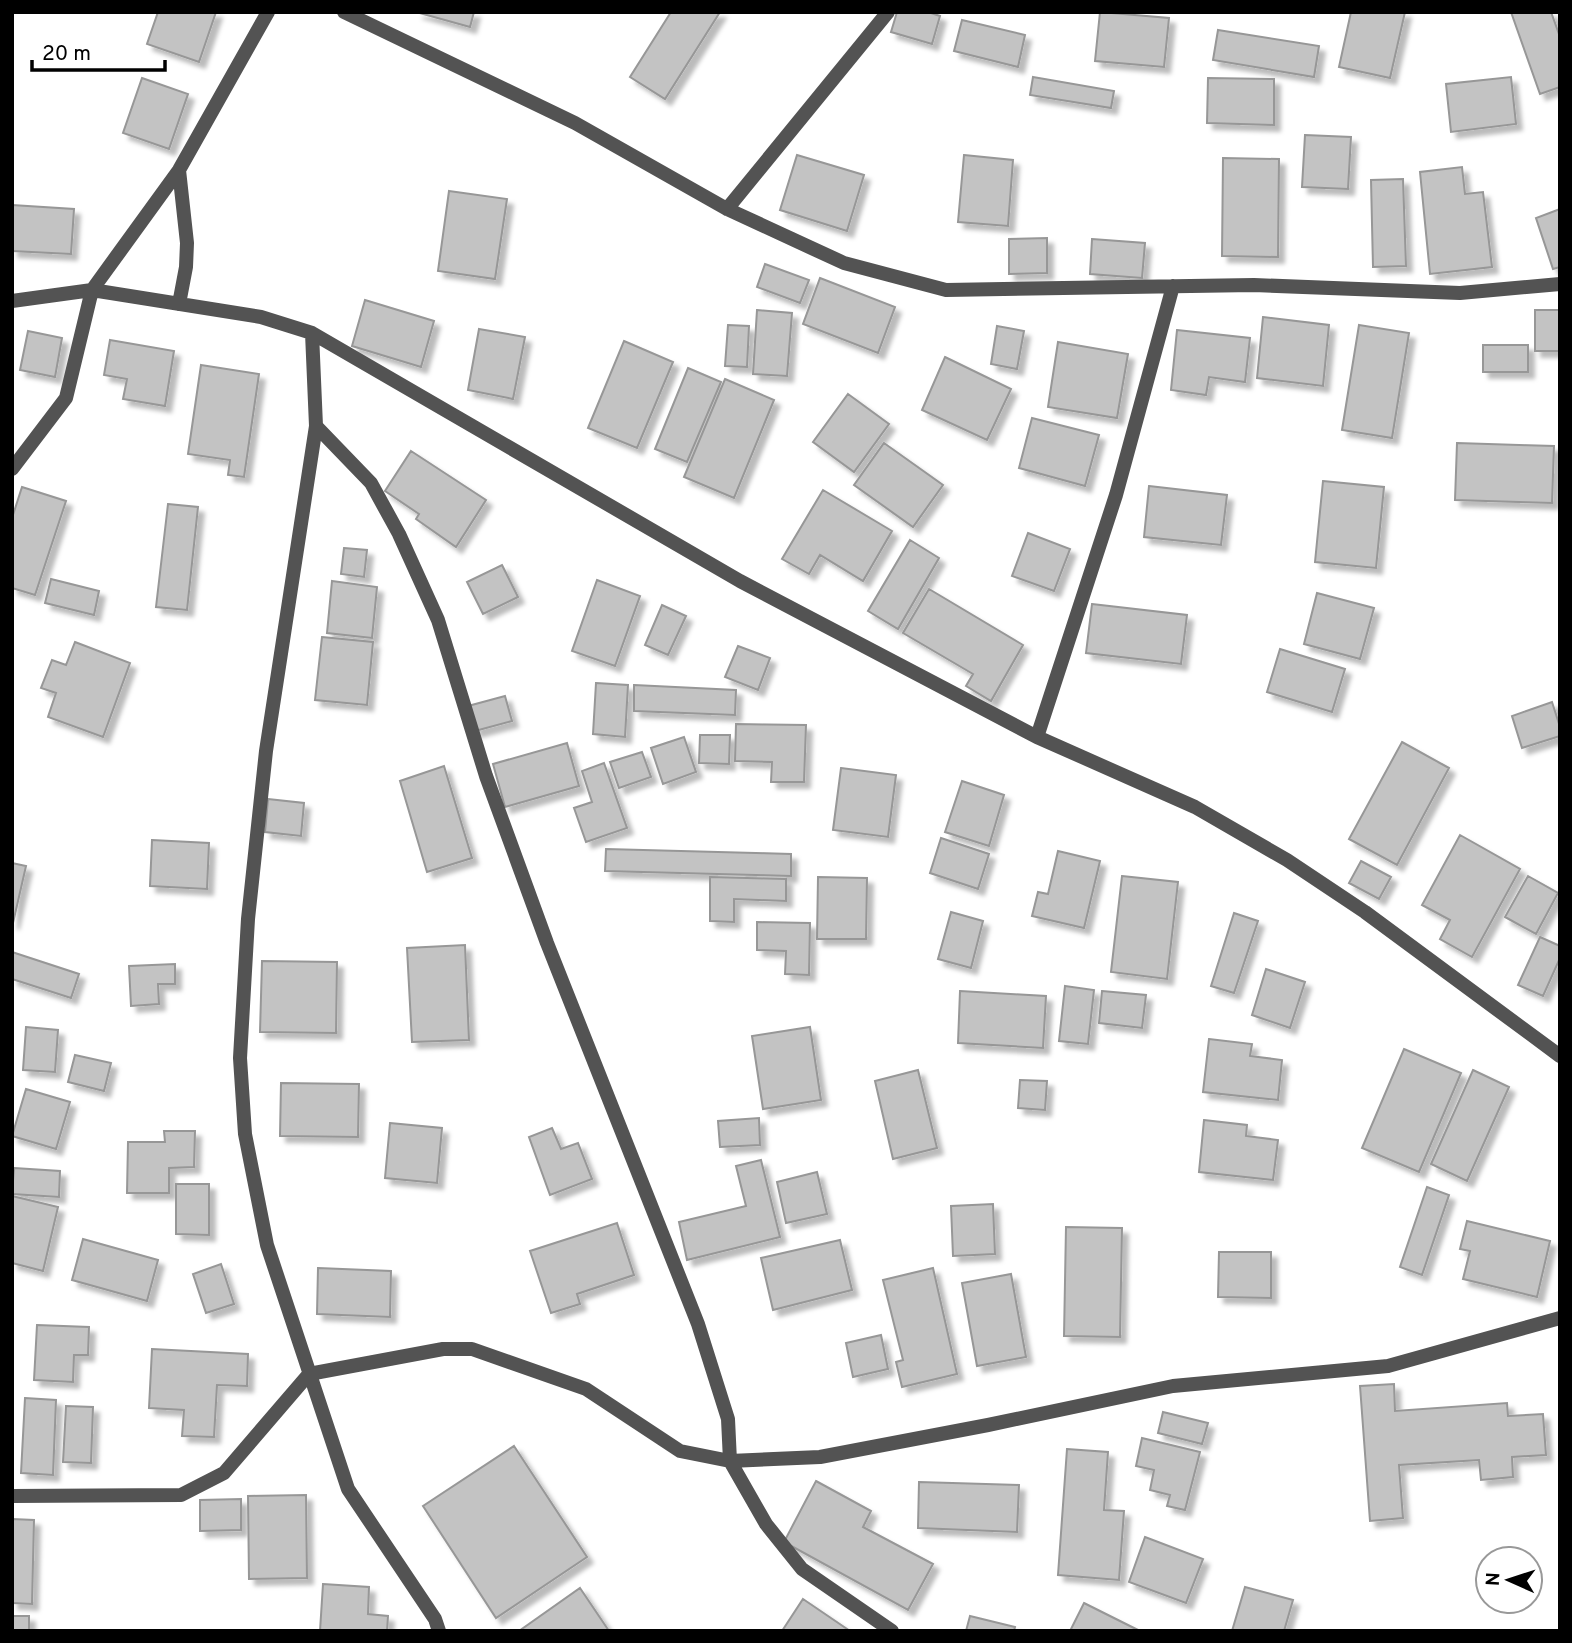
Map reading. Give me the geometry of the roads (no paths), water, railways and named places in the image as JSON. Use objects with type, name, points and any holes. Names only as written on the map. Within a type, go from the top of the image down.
[{"type":"street","points":[[12,469],[66,398],[92,290],[180,170],[268,12]]},
{"type":"street","points":[[344,12],[575,123],[727,209],[844,263],[946,290],[1254,285],[1460,293],[1560,284]]},
{"type":"street","points":[[727,209],[888,12]]},
{"type":"street","points":[[179,304],[186,267],[187,243],[180,170]]},
{"type":"street","points":[[1037,737],[1116,495],[1173,286]]},
{"type":"street","points":[[12,301],[92,290],[261,317],[312,333],[740,581],[1037,737],[1195,807],[1286,860],[1365,912],[1560,1056]]},
{"type":"street","points":[[312,333],[316,426],[266,751],[248,919],[240,1058],[245,1134],[267,1245],[348,1489],[439,1627]]},
{"type":"street","points":[[316,426],[370,484],[399,534],[438,621],[486,776],[547,943],[698,1324],[728,1419],[730,1461],[766,1524],[802,1569],[892,1631]]},
{"type":"street","points":[[12,1496],[181,1495],[225,1473],[309,1374],[443,1349],[472,1349],[586,1389],[680,1451],[730,1461],[820,1457],[1173,1386],[1388,1366],[1560,1318]]}]
